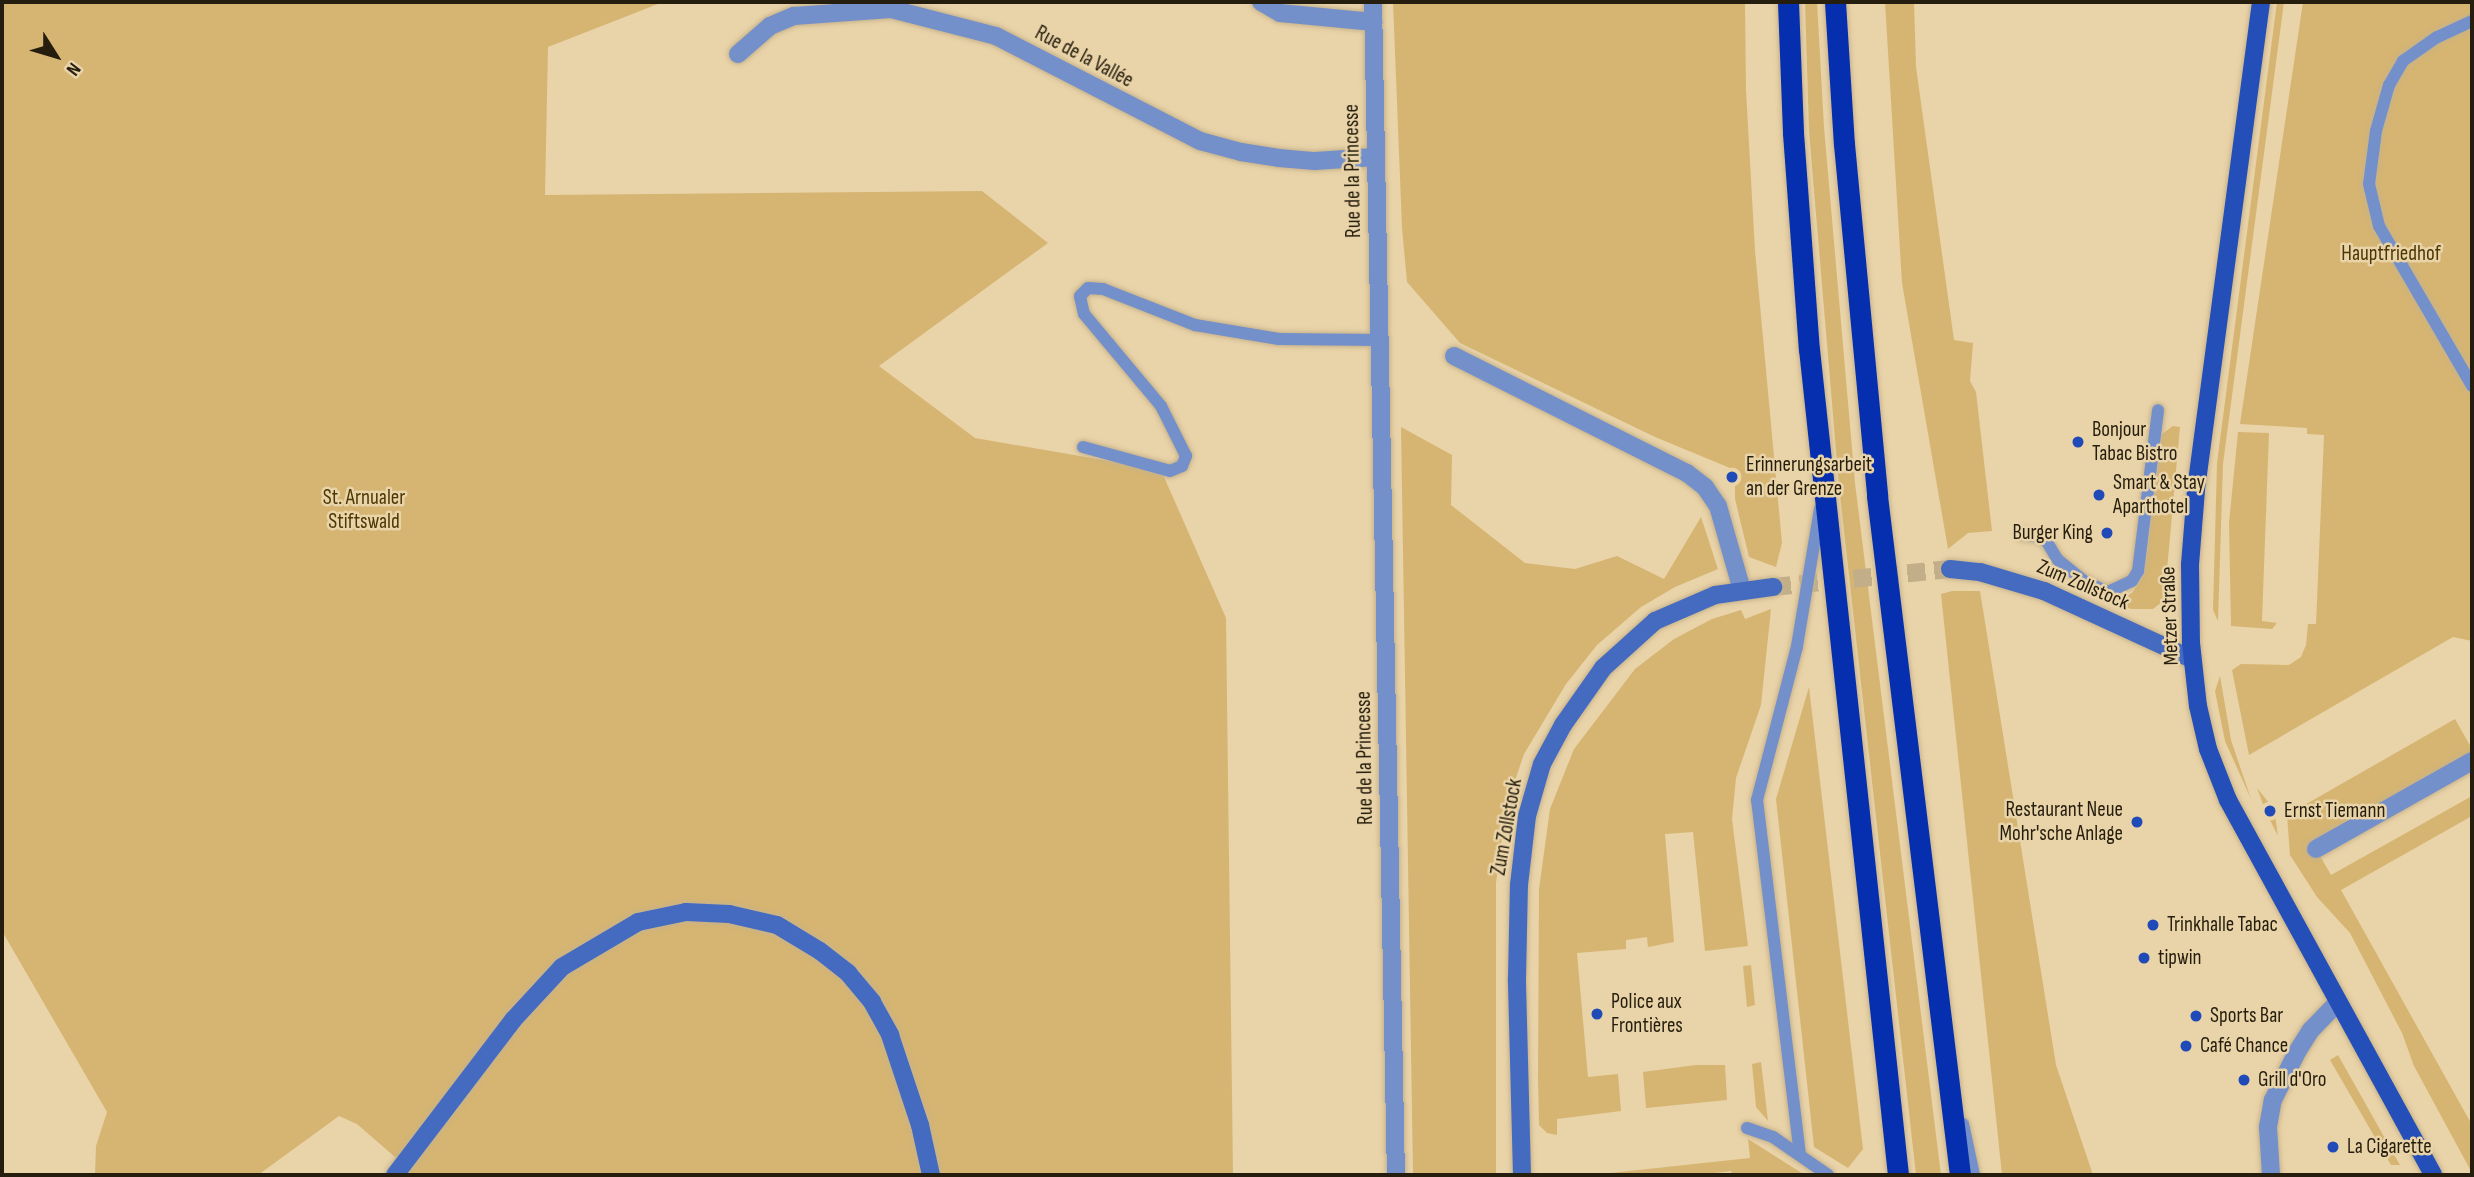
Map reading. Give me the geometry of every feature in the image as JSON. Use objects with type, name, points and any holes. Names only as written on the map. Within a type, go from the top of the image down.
[{"type":"highway","points":[[1788,2],[1793,133],[1823,491],[1898,1175]]},
{"type":"highway","points":[[1835,2],[1844,144],[1877,496],[1960,1175]]},
{"type":"main road","name":"Metzer Straße","points":[[2261,2],[2205,415],[2190,565],[2192,659],[2203,731],[2218,778],[2433,1175]]},
{"type":"street","points":[[1261,2],[1280,13],[1374,22]]},
{"type":"street","name":"Rue de la Princesse","points":[[1373,2],[1396,1175]]},
{"type":"street","name":"Rue de la Vallée","points":[[738,54],[770,26],[794,16],[891,9],[996,36],[1200,141],[1241,152],[1279,158],[1315,161],[1375,157]]},
{"type":"street","points":[[1454,356],[1688,473],[1705,487],[1718,506],[1742,590]]},
{"type":"street","name":"Zum Zollstock","points":[[1950,569],[1980,572],[2044,591],[2192,659]]},
{"type":"street","name":"Zum Zollstock","points":[[1522,1175],[1517,978],[1519,885],[1527,816],[1542,764],[1582,696],[1629,642],[1655,621],[1686,605],[1715,595],[1773,587]]},
{"type":"street","points":[[2316,849],[2472,761]]},
{"type":"street","points":[[395,1175],[513,1020],[562,967],[638,922],[686,912],[729,914],[778,925],[820,951],[848,973],[872,1002],[890,1035],[920,1125],[931,1175]]},
{"type":"street","points":[[2271,1175],[2268,1127],[2273,1100],[2304,1041],[2338,1002]]},
{"type":"lane","points":[[2472,21],[2437,37],[2403,61],[2389,85],[2379,120],[2369,184],[2379,226],[2472,386]]},
{"type":"lane","points":[[1083,447],[1170,471],[1182,466],[1186,456],[1161,406],[1084,314],[1080,296],[1088,288],[1103,289],[1195,325],[1279,339],[1380,340]]},
{"type":"lane","points":[[2021,534],[2039,537],[2047,542],[2058,560],[2084,581],[2108,592],[2125,587],[2132,581],[2138,571],[2158,410]]},
{"type":"lane","points":[[1800,1155],[1757,800],[1797,646],[1823,491]]},
{"type":"lane","points":[[1945,1045],[1974,1175]]},
{"type":"lane","points":[[1747,1128],[1773,1138],[1828,1175]]},
{"type":"green space","name":"St. Arnualer Stiftswald","points":[[2,2],[663,2],[548,47],[545,195],[982,191],[1048,243],[879,366],[975,438],[1161,470],[1226,618],[1233,1175],[395,1175],[403,1164],[357,1124],[339,1116],[258,1175],[95,1175],[96,1146],[107,1112],[2,931]]},
{"type":"green space","points":[[1393,2],[1745,2],[1746,90],[1755,251],[1782,543],[1776,567],[1749,557],[1735,499],[1735,476],[1730,468],[1655,437],[1460,343],[1407,282],[1402,228]]},
{"type":"green space","points":[[1805,2],[1817,2],[1824,127],[1855,483],[1941,1175],[1916,1175],[1839,486],[1809,131]]},
{"type":"green space","points":[[1885,2],[1914,2],[1916,67],[1954,340],[1973,343],[1970,381],[1976,392],[1992,531],[1968,533],[1948,549],[1902,283]]},
{"type":"green space","points":[[2277,2],[2284,2],[2223,464],[2218,621],[2213,610],[2217,463]]},
{"type":"green space","name":"Hauptfriedhof","points":[[2303,2],[2472,2],[2472,641],[2453,637],[2249,755],[2232,670],[2241,664],[2289,665],[2301,657],[2306,645],[2308,624],[2316,624],[2324,435],[2307,434],[2307,428],[2240,424]]},
{"type":"green space","points":[[2173,426],[2180,427],[2165,592],[2162,602],[2153,609],[2131,609],[2109,600],[2121,599],[2132,593],[2144,575],[2162,434]]},
{"type":"green space","points":[[1401,427],[1452,455],[1451,505],[1525,563],[1575,569],[1617,556],[1664,579],[1701,517],[1718,569],[1675,587],[1641,607],[1597,645],[1566,684],[1524,754],[1506,807],[1496,883],[1496,1175],[1413,1175]]},
{"type":"green space","points":[[2238,432],[2269,433],[2262,621],[2277,623],[2272,629],[2231,626],[2229,523]]},
{"type":"green space","points":[[1952,591],[1980,591],[2056,1065],[2093,1175],[2002,1175],[1941,594]]},
{"type":"green space","points":[[1771,609],[1761,705],[1736,778],[1732,819],[1748,946],[1705,951],[1693,832],[1665,834],[1674,942],[1648,947],[1647,937],[1626,940],[1626,949],[1577,953],[1588,1077],[1618,1074],[1621,1111],[1557,1119],[1557,1135],[1547,1133],[1539,1125],[1539,889],[1550,809],[1574,749],[1635,669],[1674,639],[1712,619],[1741,610],[1745,619]]},
{"type":"green space","points":[[2220,676],[2231,740],[2251,799],[2225,741],[2215,691]]},
{"type":"green space","points":[[1809,687],[1863,1149],[1848,1168],[1814,1147],[1776,799]]},
{"type":"green space","points":[[2455,719],[2472,749],[2472,761],[2316,849],[2331,875],[2472,796],[2472,816],[2341,890],[2472,1125],[2472,1173],[2414,1066],[2402,1033],[2350,933],[2317,897],[2290,855],[2287,815]]},
{"type":"green space","points":[[2257,788],[2274,809],[2278,836],[2266,812]]},
{"type":"green space","points":[[1751,965],[1755,1005],[1747,1007],[1743,966]]},
{"type":"green space","points":[[2338,1055],[2400,1165],[2391,1165],[2330,1060]]},
{"type":"green space","points":[[1761,1062],[1768,1121],[1756,1107],[1752,1064]]},
{"type":"green space","points":[[1696,1065],[1725,1065],[1727,1100],[1646,1108],[1643,1072]]},
{"type":"green space","points":[[1748,1139],[1805,1175],[1732,1175],[1731,1171],[1699,1175],[1592,1175],[1750,1158]]},
{"type":"tunnel","points":[[1773,587],[1950,569]]},
{"type":"place","name":"Bonjour Tabac Bistro","points":[[2078,442]]},
{"type":"place","name":"Erinnerungsarbeit an der Grenze","points":[[1732,477]]},
{"type":"place","name":"Smart & Stay Aparthotel","points":[[2099,495]]},
{"type":"place","name":"Burger King","points":[[2107,533]]},
{"type":"place","name":"Ernst Tiemann","points":[[2270,811]]},
{"type":"place","name":"Restaurant Neue Mohr'sche Anlage","points":[[2137,822]]},
{"type":"place","name":"Trinkhalle Tabac","points":[[2153,925]]},
{"type":"place","name":"tipwin","points":[[2144,958]]},
{"type":"place","name":"Police aux Frontières","points":[[1597,1014]]},
{"type":"place","name":"Sports Bar","points":[[2196,1016]]},
{"type":"place","name":"Café Chance","points":[[2186,1046]]},
{"type":"place","name":"Grill d'Oro","points":[[2244,1080]]},
{"type":"place","name":"La Cigarette","points":[[2333,1147]]}]
